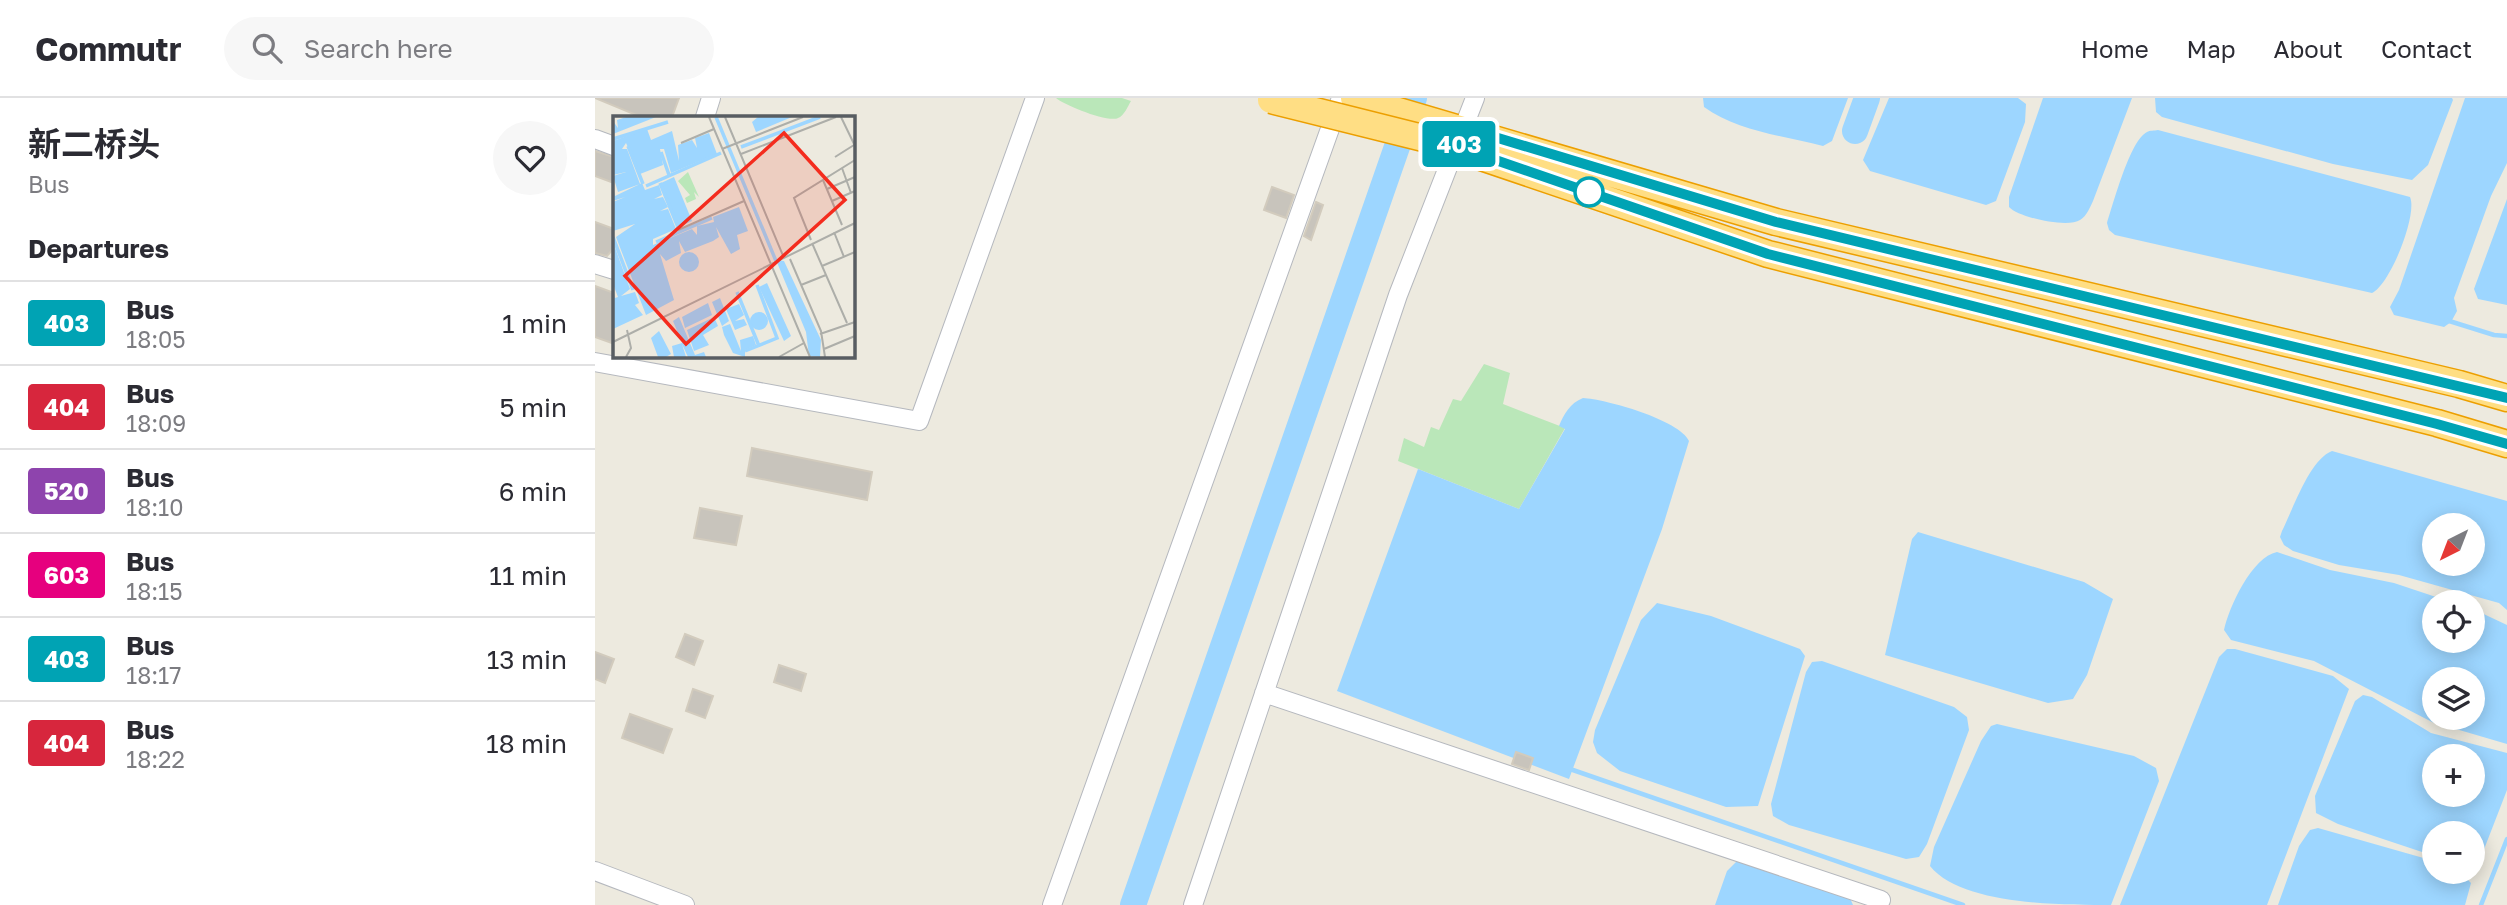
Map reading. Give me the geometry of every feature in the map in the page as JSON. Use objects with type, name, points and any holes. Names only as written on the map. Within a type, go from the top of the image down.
[{"type":"highway","points":[[1354,98],[1433,130]]},
{"type":"highway","points":[[1267,99],[1433,130],[1776,222],[2446,380],[2507,398]]},
{"type":"highway","points":[[1461,137],[1768,254],[2507,444]]},
{"type":"street","points":[[705,116],[711,98]]},
{"type":"street","points":[[595,362],[623,361],[919,421],[1035,98]]},
{"type":"street","points":[[1052,905],[1341,98]]},
{"type":"street","points":[[1193,905],[1398,295],[1475,98]]},
{"type":"street","points":[[595,139],[613,146]]},
{"type":"street","points":[[595,264],[613,270]]},
{"type":"street","points":[[1264,693],[1881,900]]},
{"type":"street","points":[[595,871],[685,905]]},
{"type":"green space","points":[[1056,98],[1122,98],[1131,101],[1122,115],[1113,119],[1086,113]]},
{"type":"green space","points":[[1484,364],[1510,373],[1503,404],[1565,428],[1519,509],[1398,461],[1404,438],[1424,447],[1431,427],[1439,430],[1453,399],[1461,401]]},
{"type":"water","points":[[1703,98],[1848,98],[1832,141],[1823,146],[1761,132],[1731,122],[1704,107]]},
{"type":"water","points":[[1889,98],[2018,98],[2026,104],[2025,122],[1996,201],[1986,205],[1870,171],[1863,160]]},
{"type":"water","points":[[2043,98],[2132,98],[2093,201],[2085,216],[2074,222],[2033,218],[2009,207],[2009,197]]},
{"type":"water","points":[[2155,98],[2453,100],[2428,165],[2412,180],[2333,164],[2162,117],[2156,112]]},
{"type":"water","points":[[2465,98],[2507,98],[2507,163],[2491,196],[2454,298],[2457,311],[2451,322],[2444,327],[2394,315],[2390,307],[2399,290]]},
{"type":"water","points":[[2158,130],[2410,197],[2410,218],[2406,233],[2387,277],[2372,293],[2115,235],[2109,230],[2107,223],[2128,160],[2141,137],[2148,131]]},
{"type":"water","points":[[2507,199],[2507,305],[2478,299],[2474,289]]},
{"type":"water","points":[[1583,398],[1608,402],[1657,418],[1683,433],[1689,441],[1662,529],[1569,779],[1337,691],[1418,469],[1519,509],[1565,429],[1559,426],[1565,413]]},
{"type":"water","points":[[2332,451],[2507,501],[2507,610],[2499,603],[2485,599],[2485,590],[2453,590],[2399,575],[2339,565],[2293,551],[2284,545],[2280,537],[2282,531],[2316,464]]},
{"type":"water","points":[[1918,532],[2084,582],[2113,599],[2087,675],[2073,699],[2048,703],[1885,655],[1912,539]]},
{"type":"water","points":[[2277,552],[2330,570],[2394,583],[2422,592],[2422,653],[2485,653],[2485,615],[2507,625],[2507,744],[2459,730],[2485,730],[2485,667],[2422,667],[2422,717],[2314,661],[2231,640],[2224,630],[2231,609],[2243,584],[2259,563]]},
{"type":"water","points":[[1657,603],[1711,616],[1800,649],[1805,656],[1758,806],[1726,807],[1620,771],[1597,753],[1593,742],[1595,730],[1641,620]]},
{"type":"water","points":[[2227,649],[2333,676],[2349,689],[2267,905],[2120,905],[2219,657]]},
{"type":"water","points":[[1822,661],[1954,707],[1967,717],[1969,730],[1927,844],[1919,857],[1906,859],[1789,825],[1773,816],[1771,804],[1806,672],[1812,662]]},
{"type":"water","points":[[2363,695],[2372,697],[2422,730],[2473,744],[2422,744],[2422,807],[2485,807],[2485,747],[2507,753],[2507,790],[2485,847],[2485,821],[2422,821],[2422,852],[2338,824],[2316,813],[2315,796],[2355,701]]},
{"type":"water","points":[[1997,724],[2134,756],[2156,768],[2159,781],[2111,905],[2040,903],[1988,895],[1964,889],[1945,879],[1930,866],[1934,847],[1981,741],[1991,726]]},
{"type":"water","points":[[2318,828],[2422,858],[2422,884],[2471,884],[2465,905],[2278,905],[2299,846],[2310,830]]},
{"type":"water","points":[[1743,860],[1849,896],[1853,905],[1715,905],[1727,871],[1737,861]]},
{"type":"building","points":[[595,98],[679,98],[672,116],[639,116]]},
{"type":"building","points":[[595,151],[613,157],[613,183],[595,176]]},
{"type":"building","points":[[1272,187],[1294,195],[1286,218],[1264,210]]},
{"type":"building","points":[[1316,202],[1323,205],[1311,240],[1304,236]]},
{"type":"building","points":[[595,222],[613,229],[613,249],[607,256],[595,253]]},
{"type":"building","points":[[595,286],[613,293],[612,343],[595,337]]},
{"type":"building","points":[[752,448],[872,472],[867,500],[747,476]]},
{"type":"building","points":[[700,508],[742,516],[736,545],[694,538]]},
{"type":"building","points":[[685,634],[703,641],[694,665],[676,657]]},
{"type":"building","points":[[595,652],[614,659],[605,683],[595,679]]},
{"type":"building","points":[[779,665],[806,674],[801,691],[774,682]]},
{"type":"building","points":[[693,689],[713,696],[705,718],[686,711]]},
{"type":"building","points":[[630,714],[672,729],[663,753],[622,738]]},
{"type":"building","points":[[1516,752],[1533,758],[1529,770],[1512,764]]},
{"type":"waterway","points":[[1133,905],[1414,98]]},
{"type":"waterway","points":[[1855,131],[1867,98]]},
{"type":"waterway","points":[[2446,320],[2494,335],[2507,336]]},
{"type":"waterway","points":[[1570,769],[1963,905]]},
{"type":"waterway","points":[[2481,905],[2507,839]]},
{"type":"bus line","name":"403","points":[[2507,398],[2459,384],[1776,222],[1465,128],[1458,147],[1768,254],[2507,444]]}]
